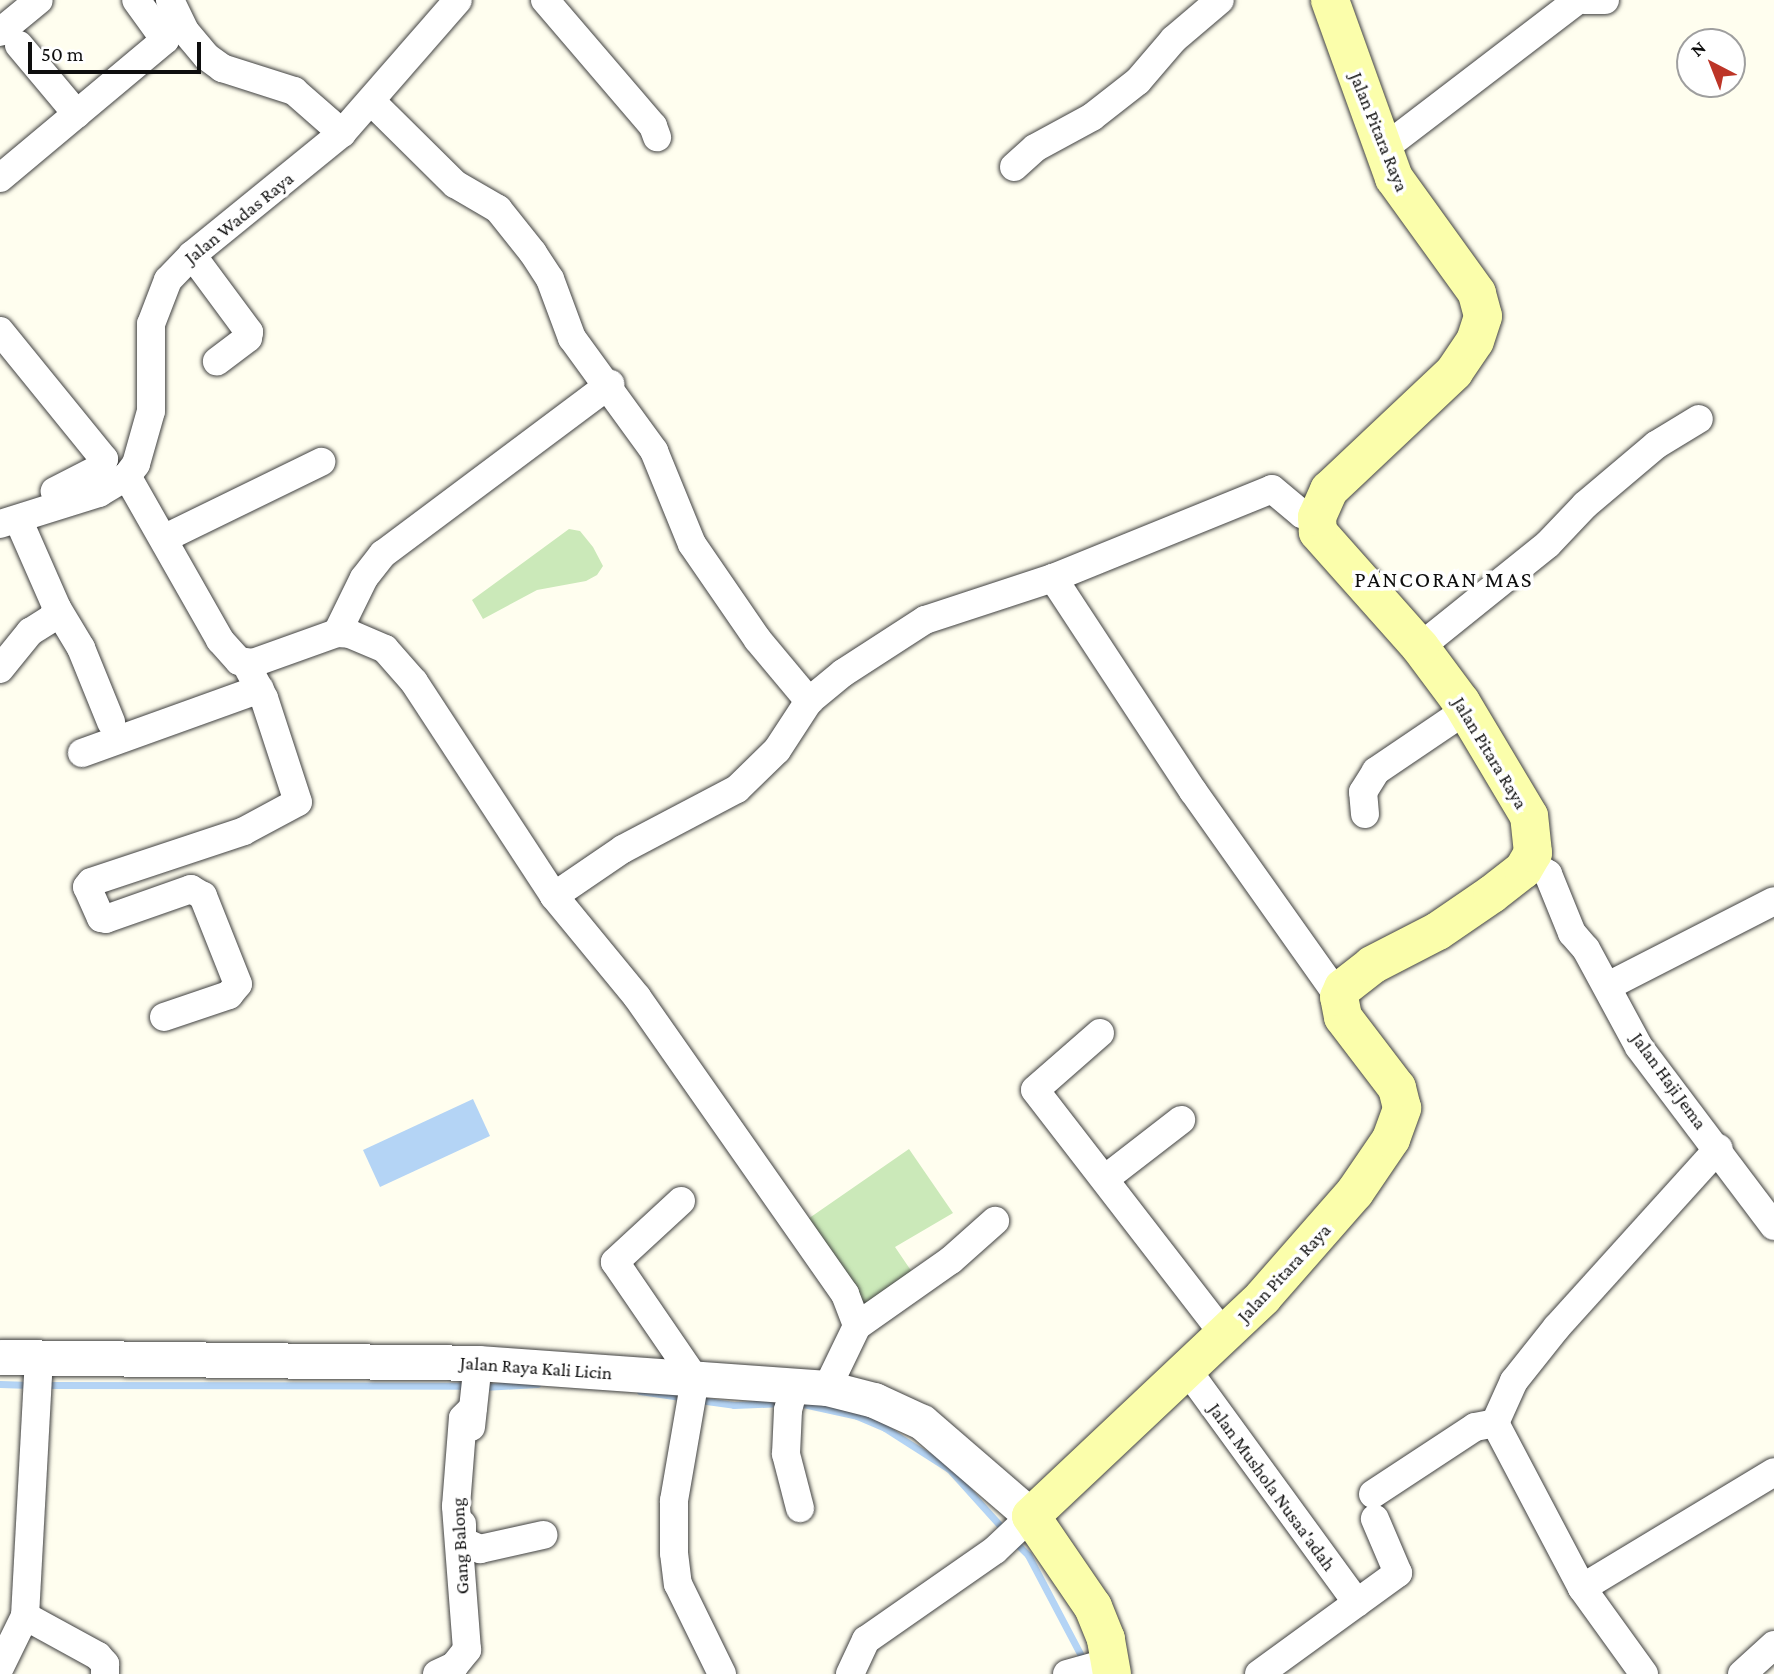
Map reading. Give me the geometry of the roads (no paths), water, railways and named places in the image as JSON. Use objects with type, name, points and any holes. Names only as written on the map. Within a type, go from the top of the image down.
[{"type":"main road","name":"Jalan Pitara Raya","points":[[1330,0],[1383,149],[1407,200],[1477,293],[1483,316],[1475,341],[1454,372],[1334,483],[1317,517],[1324,542],[1420,647],[1466,710],[1529,816],[1534,844],[1530,862]]},
{"type":"main road","points":[[1339,997],[1360,973],[1438,931],[1530,862]]},
{"type":"main road","name":"Jalan Pitara Raya","points":[[1025,1522],[1094,1452],[1225,1336],[1340,1210],[1397,1126],[1402,1108],[1397,1088],[1350,1027],[1339,997]]},
{"type":"main road","points":[[1025,1522],[1093,1607],[1093,1669]]},
{"type":"street","points":[[0,178],[165,40],[136,0]]},
{"type":"street","points":[[170,0],[185,32],[207,57],[222,68],[294,91],[342,133]]},
{"type":"street","name":"Jalan Wadas Raya","points":[[127,476],[136,464],[151,411],[151,324],[168,280],[192,255],[342,133],[372,102],[458,0]]},
{"type":"street","points":[[545,0],[653,126],[657,137]]},
{"type":"street","points":[[1014,167],[1035,148],[1091,117],[1138,81],[1174,38],[1220,0]]},
{"type":"street","points":[[1383,149],[1578,0]]},
{"type":"street","points":[[1584,0],[1605,0]]},
{"type":"street","points":[[33,2],[10,39],[77,114]]},
{"type":"street","points":[[372,102],[455,184],[504,215],[550,279],[572,338],[610,384],[654,451],[692,544],[758,640],[809,701]]},
{"type":"street","points":[[192,255],[249,332],[248,338],[217,361]]},
{"type":"street","points":[[0,331],[104,459],[100,468],[75,484],[6,518]]},
{"type":"street","points":[[337,633],[364,578],[383,554],[610,384]]},
{"type":"street","points":[[1420,647],[1548,544],[1585,505],[1656,445],[1699,419]]},
{"type":"street","points":[[165,538],[321,462]]},
{"type":"street","points":[[6,518],[99,493],[127,476],[165,538],[220,640],[234,657],[246,664],[260,690],[298,803],[294,808],[244,831],[92,882],[87,887],[101,918],[106,919],[191,889],[203,896],[238,984],[229,995],[163,1017]]},
{"type":"street","points":[[554,896],[623,849],[737,789],[777,750],[809,701],[842,673],[925,620],[1053,578],[1272,489],[1302,514],[1317,517]]},
{"type":"street","points":[[6,518],[81,648],[111,722]]},
{"type":"street","points":[[1053,578],[1150,738],[1339,997]]},
{"type":"street","points":[[0,669],[30,632],[52,618],[57,608]]},
{"type":"street","points":[[246,664],[337,633],[371,639],[414,682],[554,896],[637,998],[845,1294],[857,1326]]},
{"type":"street","points":[[82,753],[260,690]]},
{"type":"street","points":[[1365,814],[1363,792],[1376,771],[1466,710]]},
{"type":"street","name":"Jalan Haji Jema","points":[[1530,862],[1548,874],[1572,933],[1608,986],[1639,1047],[1719,1147],[1774,1226]]},
{"type":"street","points":[[1608,986],[1774,901]]},
{"type":"street","points":[[1100,1033],[1035,1090],[1107,1178],[1225,1336]]},
{"type":"street","points":[[1107,1178],[1181,1120]]},
{"type":"street","points":[[1495,1423],[1514,1381],[1558,1326],[1719,1147]]},
{"type":"street","points":[[681,1200],[615,1262],[692,1392],[672,1523],[678,1584],[722,1674]]},
{"type":"street","points":[[800,1508],[788,1470],[800,1394],[857,1326],[951,1260],[995,1221]]},
{"type":"street","name":"Jalan Raya Kali Licin","points":[[0,1357],[37,1376],[476,1384],[800,1394],[874,1400],[922,1423],[1025,1522]]},
{"type":"street","name":"Jalan Mushola Nusaa'adah","points":[[1188,1371],[1357,1603]]},
{"type":"street","points":[[0,1667],[25,1616],[37,1376]]},
{"type":"street","name":"Gang Balong","points":[[476,1384],[462,1541],[480,1549],[543,1535]]},
{"type":"street","name":"Gang Balong","points":[[437,1674],[454,1666],[467,1650],[456,1506],[463,1418],[476,1384]]},
{"type":"street","points":[[1259,1674],[1398,1573],[1374,1506],[1475,1427],[1495,1423]]},
{"type":"street","points":[[1495,1423],[1582,1588],[1644,1674]]},
{"type":"street","points":[[1582,1588],[1774,1472]]},
{"type":"street","points":[[850,1674],[866,1640],[995,1550],[1025,1522]]},
{"type":"street","points":[[25,1616],[98,1656],[105,1664],[105,1674]]},
{"type":"street","points":[[1742,1674],[1774,1645]]},
{"type":"water","points":[[473,1099],[490,1136],[380,1187],[363,1150]]},
{"type":"waterway","points":[[0,1384],[30,1385]]},
{"type":"waterway","points":[[483,1387],[537,1384]]},
{"type":"waterway","points":[[42,1385],[471,1386]]},
{"type":"waterway","points":[[640,1391],[687,1398]]},
{"type":"waterway","points":[[699,1400],[734,1405],[784,1403]]},
{"type":"waterway","points":[[803,1404],[857,1416],[885,1428],[949,1469],[1006,1532]]},
{"type":"waterway","points":[[1014,1541],[1028,1555],[1085,1663]]},
{"type":"district","name":"PANCORAN MAS","points":[[1444,579]]}]
